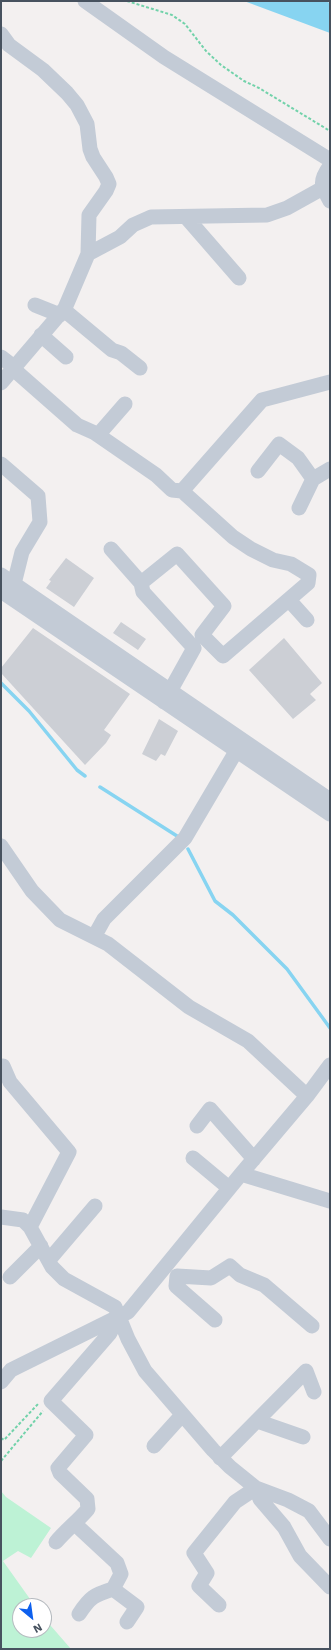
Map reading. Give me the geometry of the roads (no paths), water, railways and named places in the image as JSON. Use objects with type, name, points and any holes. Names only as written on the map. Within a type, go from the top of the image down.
[{"type":"street","points":[[85,1],[164,57],[330,160]]},
{"type":"street","points":[[1,383],[62,312],[88,254],[89,215],[106,191],[109,184],[93,157],[87,124],[77,105],[67,93],[42,70],[4,44]]},
{"type":"street","points":[[88,254],[120,237],[133,225],[151,217],[267,215],[326,195],[322,180],[330,166]]},
{"type":"street","points":[[186,217],[239,278]]},
{"type":"street","points":[[35,305],[62,312],[112,350],[121,353],[140,368]]},
{"type":"street","points":[[41,335],[66,357]]},
{"type":"street","points":[[1,357],[14,367],[18,374],[77,424],[98,435],[156,476],[172,490],[182,491],[233,537],[251,549],[273,560],[291,564],[309,575],[308,583],[288,600],[256,635],[223,656],[202,635]]},
{"type":"street","points":[[182,491],[262,400],[330,382]]},
{"type":"street","points":[[98,435],[125,404]]},
{"type":"street","points":[[258,471],[280,444],[298,458],[313,479]]},
{"type":"street","points":[[1,464],[38,496],[40,522],[22,552],[7,588]]},
{"type":"street","points":[[299,508],[313,479],[330,469]]},
{"type":"street","points":[[111,549],[141,583],[143,592],[194,648]]},
{"type":"street","points":[[141,583],[177,554],[224,606],[202,635],[167,697]]},
{"type":"street","points":[[1,575],[7,588],[240,746],[330,800]]},
{"type":"street","points":[[288,600],[307,620]]},
{"type":"street","points":[[240,746],[330,814]]},
{"type":"street","points":[[94,937],[104,919],[185,838],[240,746]]},
{"type":"street","points":[[1,846],[32,891],[60,920],[108,944],[189,1007],[248,1041],[307,1096]]},
{"type":"street","points":[[1,1382],[11,1370],[128,1312],[229,1188],[307,1096],[330,1065]]},
{"type":"street","points":[[2,1066],[10,1082],[69,1152],[30,1228]]},
{"type":"street","points":[[197,1126],[210,1109],[254,1159]]},
{"type":"street","points":[[197,1166],[229,1188]]},
{"type":"street","points":[[241,1174],[330,1201]]},
{"type":"street","points":[[49,1260],[75,1221],[95,1206]]},
{"type":"street","points":[[1,1217],[23,1220],[30,1228],[52,1267],[64,1279],[79,1289],[115,1307],[128,1339],[145,1371],[220,1458],[256,1488],[288,1500],[309,1511],[330,1539]]},
{"type":"street","points":[[10,1276],[41,1246]]},
{"type":"street","points":[[165,1266],[178,1276],[211,1278],[230,1266],[240,1276],[264,1286],[312,1326]]},
{"type":"street","points":[[178,1276],[176,1286],[215,1320]]},
{"type":"street","points":[[56,1542],[67,1528],[74,1524],[88,1509],[87,1499],[60,1473],[58,1468],[86,1435],[51,1401],[110,1333],[119,1316]]},
{"type":"street","points":[[220,1458],[306,1372],[314,1392]]},
{"type":"street","points":[[154,1446],[182,1415]]},
{"type":"street","points":[[257,1421],[303,1437]]},
{"type":"street","points":[[256,1488],[260,1499],[284,1527],[300,1556],[330,1587]]},
{"type":"street","points":[[219,1605],[199,1586],[207,1573],[194,1553],[235,1502],[256,1488]]},
{"type":"street","points":[[74,1524],[117,1563],[121,1574],[113,1588],[97,1594],[87,1602],[79,1614]]},
{"type":"street","points":[[113,1588],[137,1607],[128,1622]]},
{"type":"water","points":[[244,1],[325,1],[330,3],[330,33]]},
{"type":"waterway","points":[[1,683],[29,711],[77,770],[85,776]]},
{"type":"waterway","points":[[100,787],[177,836]]},
{"type":"waterway","points":[[188,849],[215,901],[233,915],[287,969],[330,1028]]}]
